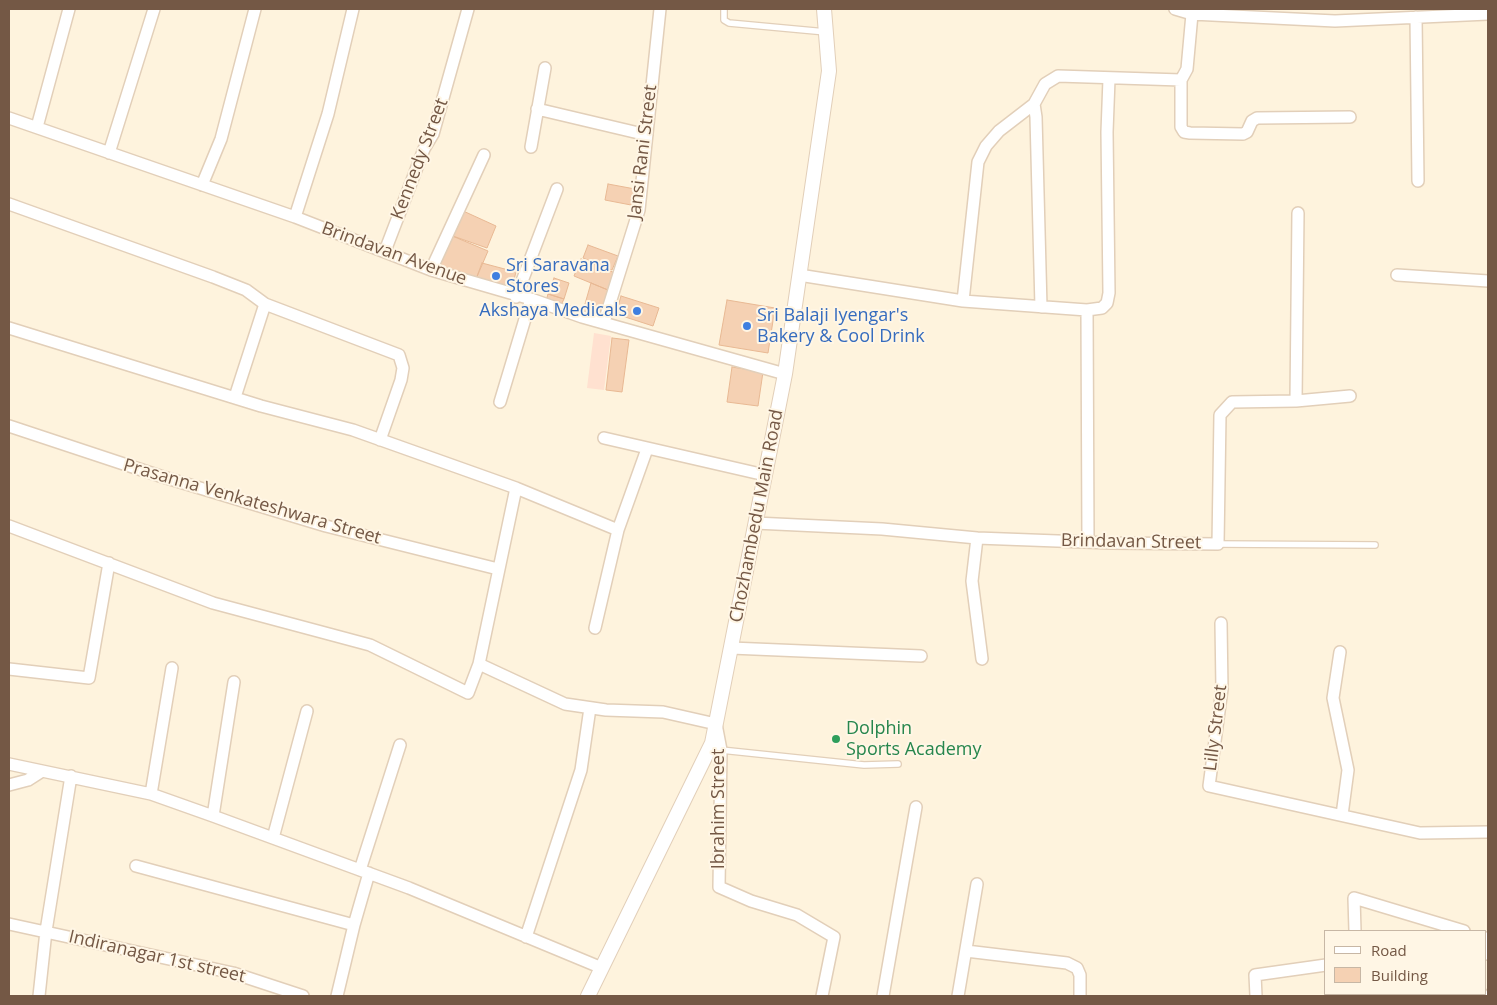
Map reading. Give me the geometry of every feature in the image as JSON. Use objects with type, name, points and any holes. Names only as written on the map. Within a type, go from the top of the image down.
[{"type":"street","points":[[37,127],[69,9]]},
{"type":"street","points":[[109,153],[154,9]]},
{"type":"street","points":[[202,185],[221,139],[255,9]]},
{"type":"street","points":[[294,217],[328,114],[353,9]]},
{"type":"street","name":"Kennedy Street","points":[[385,252],[424,149],[433,134],[468,9]]},
{"type":"street","name":"Jansi Rani Street","points":[[604,322],[639,210],[660,9]]},
{"type":"street","name":"Chozhambedu Main Road","points":[[588,996],[712,743],[784,374],[829,71],[824,9]]},
{"type":"street","points":[[1175,9],[1192,14],[1335,21],[1483,12]]},
{"type":"street","points":[[1192,14],[1187,69],[1181,80],[1181,126],[1184,132],[1190,134],[1243,134],[1247,132],[1252,121],[1257,118],[1350,117]]},
{"type":"street","points":[[1416,17],[1418,180]]},
{"type":"street","points":[[531,147],[545,68]]},
{"type":"street","points":[[963,301],[978,162],[986,146],[999,131],[1034,104],[1045,84],[1058,76],[1181,80]]},
{"type":"street","points":[[799,275],[963,301],[1087,310],[1102,308],[1107,303],[1109,293],[1106,132],[1109,79]]},
{"type":"street","points":[[1034,104],[1036,117],[1041,307]]},
{"type":"street","points":[[537,109],[647,135]]},
{"type":"street","name":"Brindavan Avenue","points":[[9,118],[294,217],[431,270],[582,317],[784,374]]},
{"type":"street","points":[[431,270],[484,155]]},
{"type":"street","points":[[516,297],[557,189]]},
{"type":"street","points":[[9,204],[213,277],[246,290],[265,304],[399,355],[402,361],[402,374],[380,440]]},
{"type":"street","points":[[1296,401],[1298,213]]},
{"type":"street","points":[[1397,275],[1488,281]]},
{"type":"street","points":[[500,402],[531,300]]},
{"type":"street","points":[[235,397],[265,304]]},
{"type":"street","points":[[1087,310],[1088,541]]},
{"type":"street","points":[[9,328],[380,440],[516,488],[618,530]]},
{"type":"street","name":"Brindavan Street","points":[[756,523],[882,529],[977,538],[1218,544],[1220,415],[1232,402],[1296,401],[1350,396]]},
{"type":"street","name":"Prasanna Venkateshwara Street","points":[[9,426],[160,476],[326,526],[498,569]]},
{"type":"street","points":[[604,438],[765,475]]},
{"type":"street","points":[[595,628],[618,530],[647,449]]},
{"type":"street","points":[[9,526],[213,603],[370,645],[468,693],[479,664],[516,488]]},
{"type":"street","points":[[977,538],[972,580],[982,659]]},
{"type":"street","points":[[9,670],[89,678],[109,563]]},
{"type":"street","name":"Lilly Street","points":[[1221,622],[1222,689],[1209,786],[1420,833],[1488,832]]},
{"type":"street","points":[[731,648],[921,656]]},
{"type":"street","points":[[1340,652],[1332,698],[1348,770],[1342,815]]},
{"type":"street","points":[[479,664],[565,704],[590,708],[663,712],[716,724]]},
{"type":"street","points":[[151,794],[172,668]]},
{"type":"street","points":[[213,816],[234,682]]},
{"type":"street","points":[[526,937],[581,770],[590,708]]},
{"type":"street","points":[[273,838],[307,711]]},
{"type":"street","name":"Ibrahim Street","points":[[716,724],[721,750],[718,887],[797,915],[834,937],[822,996]]},
{"type":"street","points":[[337,996],[354,925],[364,871],[400,745]]},
{"type":"street","points":[[9,764],[151,794],[364,871],[602,968]]},
{"type":"street","points":[[9,785],[28,780],[42,771]]},
{"type":"street","points":[[39,996],[46,931],[71,776]]},
{"type":"street","points":[[884,996],[916,807]]},
{"type":"street","points":[[136,866],[354,925]]},
{"type":"street","points":[[958,996],[977,884]]},
{"type":"street","points":[[1354,930],[1354,898],[1461,930]]},
{"type":"street","name":"Indiranagar 1st street","points":[[9,924],[233,973],[303,996]]},
{"type":"street","points":[[966,951],[1067,963],[1076,968],[1080,975],[1080,996]]},
{"type":"street","points":[[1256,996],[1255,975],[1324,965]]},
{"type":"lane","points":[[724,9],[724,20],[729,23],[826,32]]},
{"type":"lane","points":[[1218,544],[1375,545]]},
{"type":"lane","points":[[721,750],[864,765],[898,764]]},
{"type":"shaded area","points":[[594,333],[611,336],[604,390],[587,388]]},
{"type":"building","points":[[608,184],[635,189],[631,205],[605,200]]},
{"type":"building","points":[[461,210],[496,226],[487,248],[450,235]]},
{"type":"building","points":[[450,235],[488,251],[476,279],[440,265]]},
{"type":"building","points":[[588,245],[618,256],[612,270],[583,258]]},
{"type":"building","points":[[581,259],[615,273],[608,290],[574,276]]},
{"type":"building","name":"Sri Saravana Stores","points":[[482,263],[516,272],[512,287],[476,279]]},
{"type":"building","points":[[554,278],[569,283],[564,299],[548,294]]},
{"type":"building","points":[[591,283],[608,290],[600,315],[583,311]]},
{"type":"building","points":[[548,294],[564,299],[561,305],[546,301]]},
{"type":"building","name":"Akshaya Medicals","points":[[621,296],[659,308],[653,326],[616,314]]},
{"type":"building","name":"Sri Balaji Iyengar's Bakery & Cool Drink","points":[[727,300],[775,308],[768,353],[719,345]]},
{"type":"building","points":[[612,338],[629,340],[622,392],[606,390]]},
{"type":"building","points":[[732,367],[763,372],[758,406],[727,402]]},
{"type":"place","name":"Sri Saravana Stores","points":[[496,276]]},
{"type":"place","name":"Akshaya Medicals","points":[[637,311]]},
{"type":"place","name":"Sri Balaji Iyengar's Bakery & Cool Drink","points":[[747,326]]},
{"type":"place","name":"Dolphin Sports Academy","points":[[836,739]]}]
